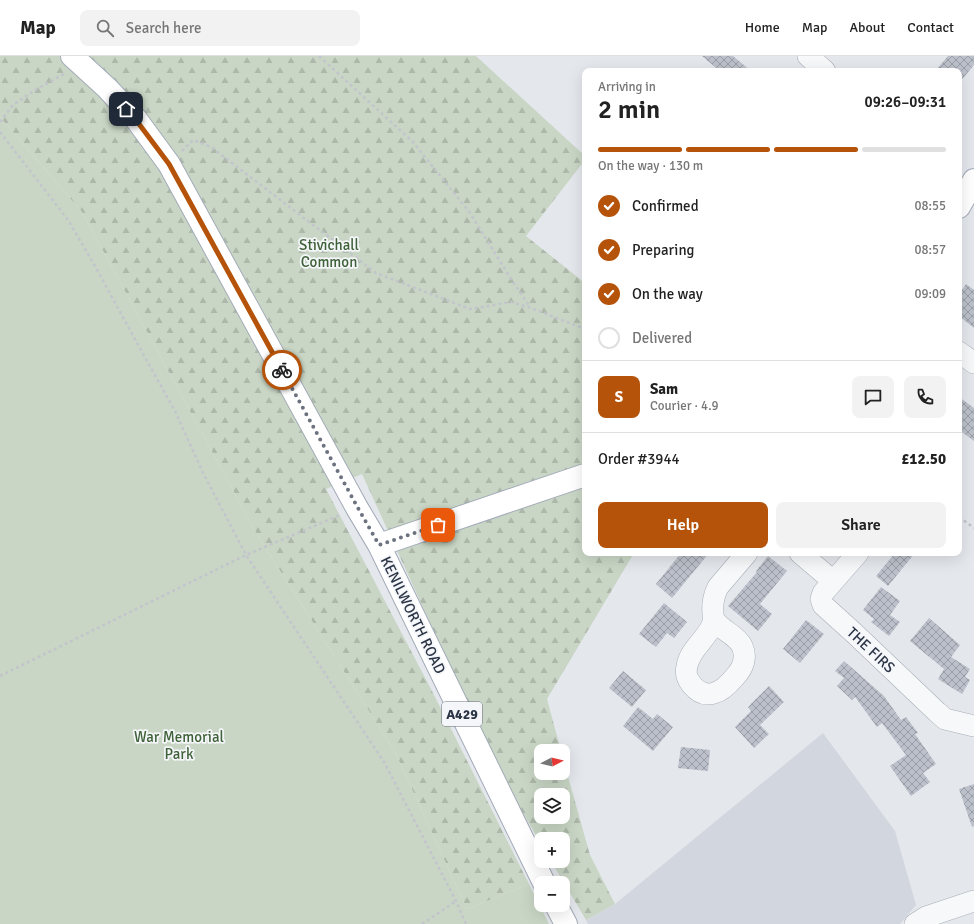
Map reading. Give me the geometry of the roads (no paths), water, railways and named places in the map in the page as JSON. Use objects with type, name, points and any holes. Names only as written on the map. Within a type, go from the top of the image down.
[{"type":"main road","name":"KENILWORTH ROAD","points":[[76,60],[107,88],[136,120],[169,164],[379,545],[541,876]]},
{"type":"main road","points":[[379,545],[582,476]]},
{"type":"main road","points":[[560,912],[566,924]]},
{"type":"street","points":[[808,56],[822,68]]},
{"type":"street","points":[[962,354],[974,363]]},
{"type":"street","points":[[714,619],[713,604],[718,587],[745,556]]},
{"type":"street","points":[[804,556],[833,581]]},
{"type":"street","name":"THE FIRS","points":[[855,556],[822,596],[821,599],[823,606],[854,633],[945,719],[974,726]]},
{"type":"street","points":[[915,924],[926,917],[974,901]]},
{"type":"park label","name":"Stivichall Common","points":[[329,254]]},
{"type":"park label","name":"War Memorial Park","points":[[179,746]]}]
